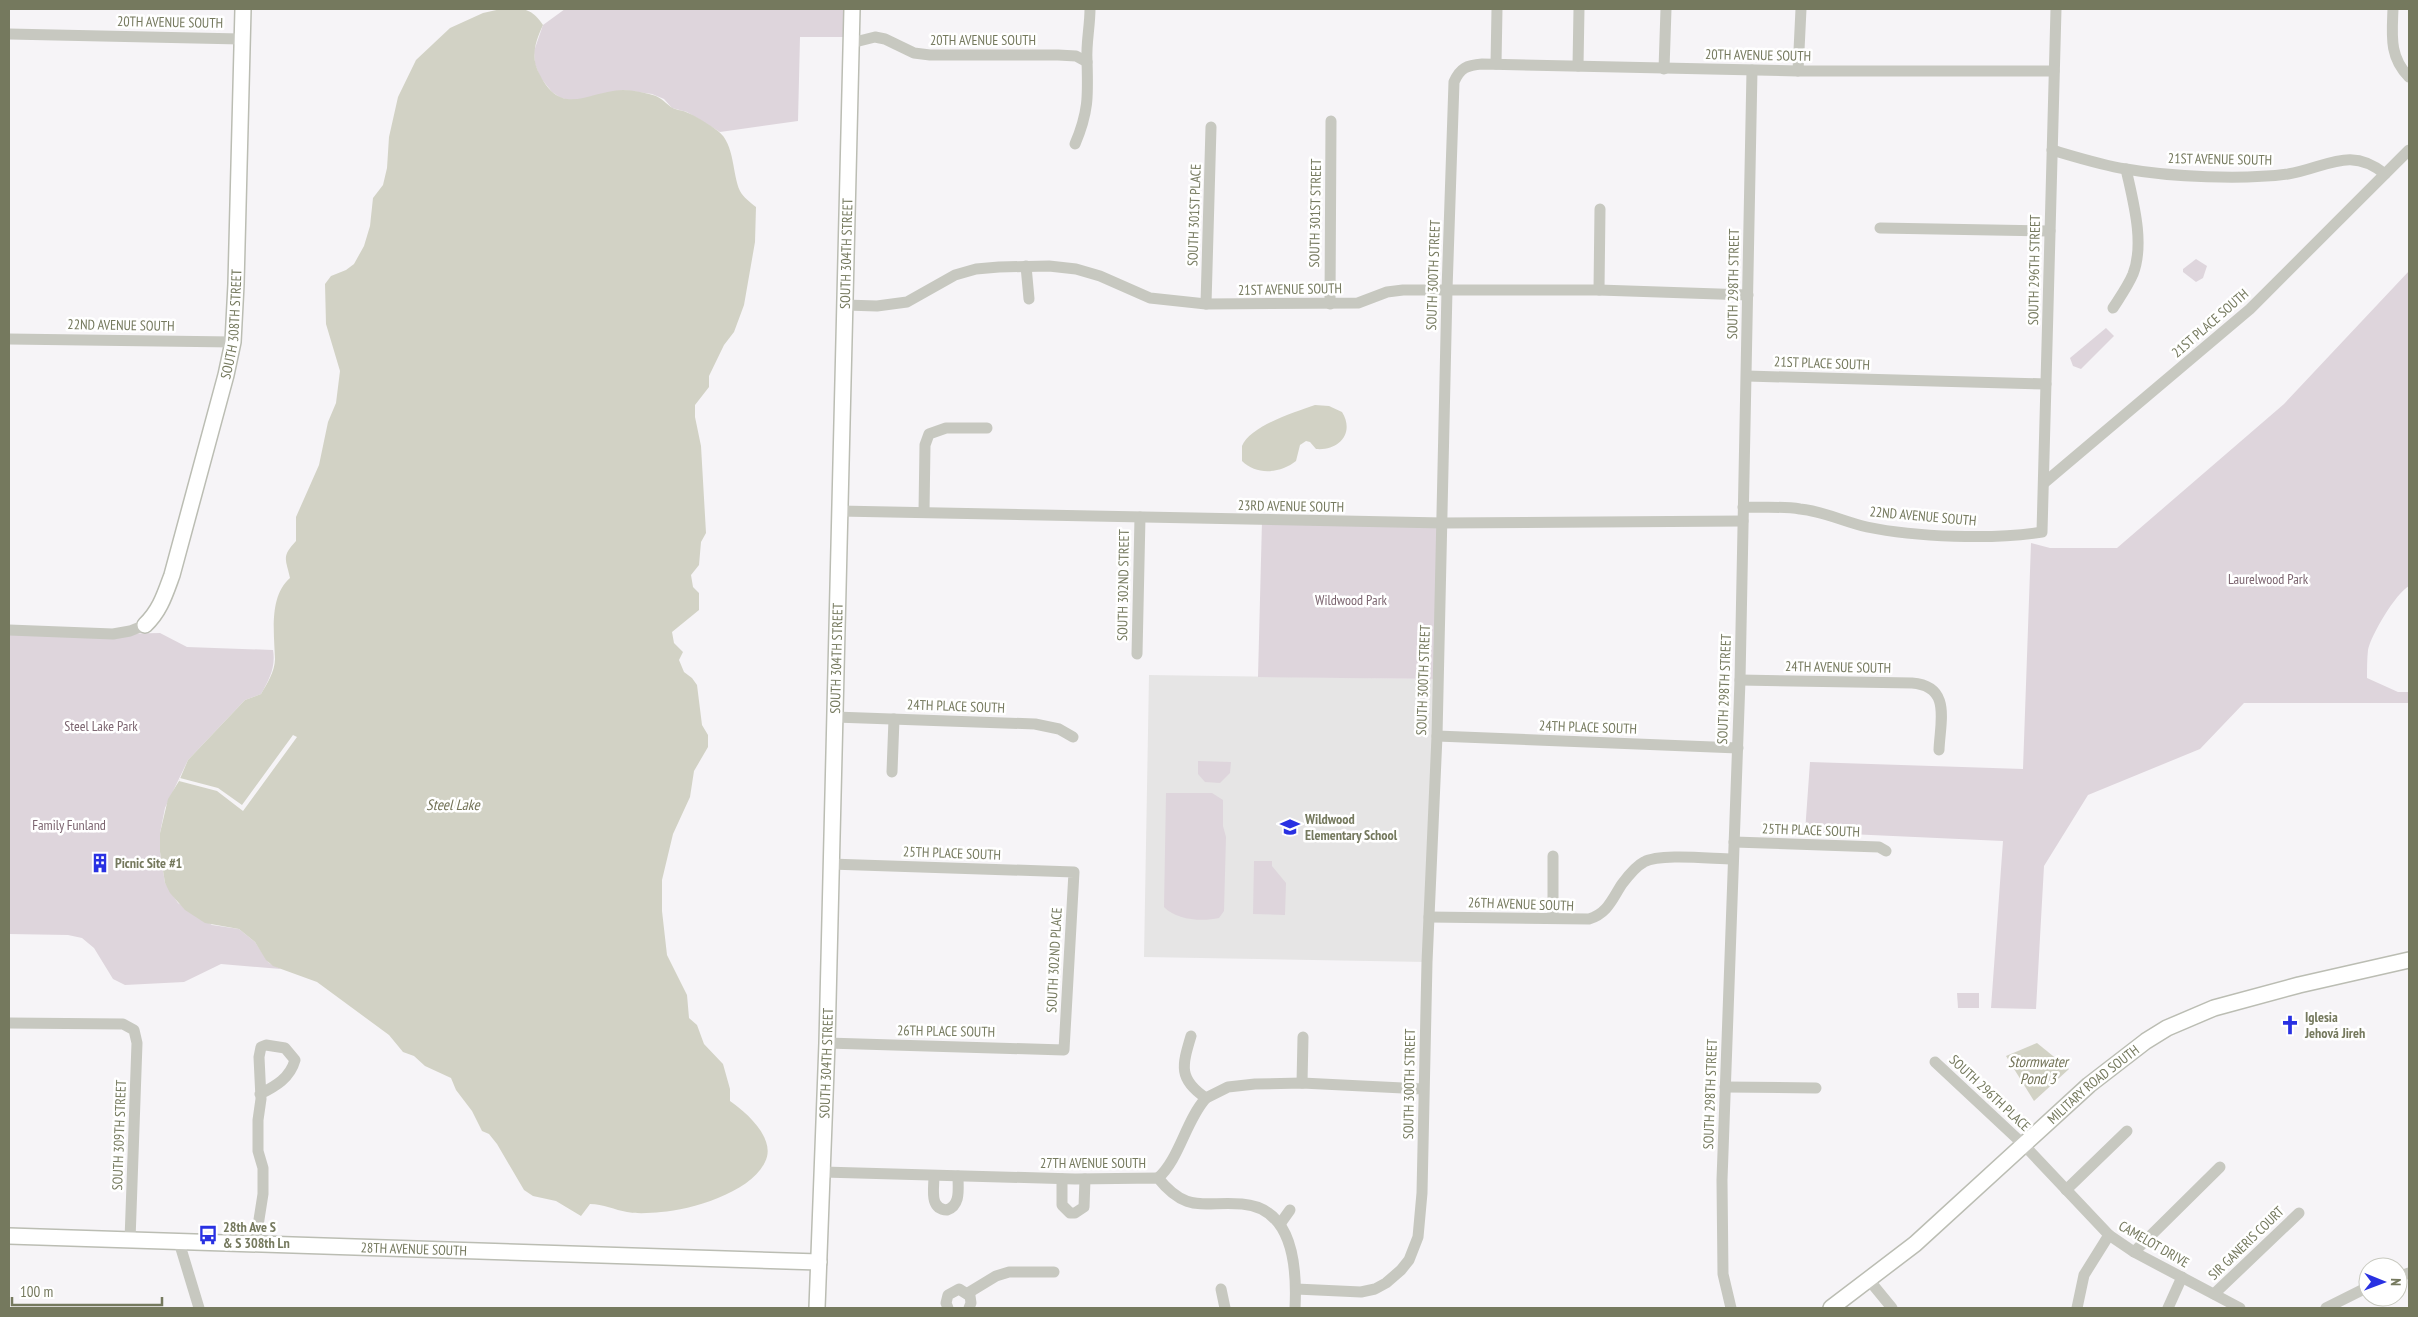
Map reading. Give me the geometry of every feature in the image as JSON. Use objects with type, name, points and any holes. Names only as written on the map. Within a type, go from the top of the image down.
[{"type":"street","name":"SOUTH 308TH STREET","points":[[145,624],[158,610],[172,575],[226,375],[233,342],[240,182],[243,9]]},
{"type":"street","name":"SOUTH 304TH STREET","points":[[817,1308],[827,1043],[852,9]]},
{"type":"street","points":[[1075,144],[1087,112],[1090,9]]},
{"type":"street","points":[[1496,64],[1497,9]]},
{"type":"street","points":[[1578,66],[1579,9]]},
{"type":"street","points":[[1664,69],[1666,9]]},
{"type":"street","points":[[1798,70],[1801,9]]},
{"type":"street","name":"SOUTH 296TH STREET","points":[[2042,532],[2056,9]]},
{"type":"street","points":[[2393,9],[2394,55],[2399,65],[2409,77]]},
{"type":"street","name":"20TH AVENUE SOUTH","points":[[9,34],[241,39]]},
{"type":"street","name":"20TH AVENUE SOUTH","points":[[851,43],[875,37],[885,39],[914,53],[930,56],[1058,55],[1076,56],[1087,62]]},
{"type":"street","name":"20TH AVENUE SOUTH","points":[[1462,68],[1470,64],[1496,64],[1664,69],[2054,71]]},
{"type":"street","name":"SOUTH 300TH STREET","points":[[1296,1289],[1361,1292],[1375,1289],[1386,1283],[1409,1260],[1418,1237],[1422,1193],[1423,1089],[1437,736],[1447,290],[1454,82],[1462,68]]},
{"type":"street","name":"SOUTH 298TH STREET","points":[[1731,1308],[1725,1287],[1722,1253],[1725,1087],[1740,680],[1752,70]]},
{"type":"street","name":"SOUTH 301ST STREET","points":[[1330,304],[1331,121]]},
{"type":"street","name":"SOUTH 301ST PLACE","points":[[1206,304],[1211,127]]},
{"type":"street","name":"21ST AVENUE SOUTH","points":[[2052,150],[2126,169],[2189,175],[2278,174],[2302,171],[2333,161],[2353,159],[2365,161],[2385,174]]},
{"type":"street","name":"21ST PLACE SOUTH","points":[[2044,483],[2250,309],[2409,150]]},
{"type":"street","points":[[2113,308],[2131,280],[2137,259],[2135,221],[2126,169]]},
{"type":"street","points":[[1599,290],[1600,209]]},
{"type":"street","points":[[1880,228],[2050,231]]},
{"type":"street","points":[[1026,266],[1029,299]]},
{"type":"street","name":"21ST AVENUE SOUTH","points":[[845,305],[882,305],[907,302],[946,279],[967,271],[1026,266],[1076,269],[1100,276],[1150,298],[1206,304],[1358,303],[1387,292],[1447,290],[1599,290],[1748,295]]},
{"type":"street","name":"22ND AVENUE SOUTH","points":[[9,338],[233,342]]},
{"type":"street","name":"21ST PLACE SOUTH","points":[[1747,376],[2046,384]]},
{"type":"street","points":[[924,512],[925,446],[929,434],[946,428],[987,428]]},
{"type":"street","name":"22ND AVENUE SOUTH","points":[[1743,507],[1801,509],[1866,527],[1896,531],[1993,536],[2042,532]]},
{"type":"street","name":"23RD AVENUE SOUTH","points":[[839,510],[1443,523],[1743,521]]},
{"type":"street","name":"SOUTH 302ND STREET","points":[[1137,654],[1140,517]]},
{"type":"street","points":[[9,630],[113,634],[130,631],[145,624]]},
{"type":"street","name":"24TH AVENUE SOUTH","points":[[1740,680],[1925,684],[1934,689],[1940,702],[1939,750]]},
{"type":"street","name":"24TH PLACE SOUTH","points":[[835,718],[1036,724],[1059,729],[1073,737]]},
{"type":"street","points":[[892,772],[894,719]]},
{"type":"street","name":"24TH PLACE SOUTH","points":[[1437,736],[1738,748]]},
{"type":"street","name":"25TH PLACE SOUTH","points":[[1734,842],[1879,847],[1886,851]]},
{"type":"street","points":[[1553,856],[1553,918]]},
{"type":"street","name":"26TH AVENUE SOUTH","points":[[1429,917],[1589,919],[1608,908],[1626,879],[1645,861],[1660,858],[1733,859]]},
{"type":"street","name":"25TH PLACE SOUTH","points":[[830,864],[1074,872]]},
{"type":"street","name":"SOUTH 302ND PLACE","points":[[1064,1050],[1074,872]]},
{"type":"street","name":"MILITARY ROAD SOUTH","points":[[1830,1308],[1915,1244],[2110,1067],[2167,1028],[2230,1003],[2409,960]]},
{"type":"street","name":"SOUTH 309TH STREET","points":[[9,1023],[123,1024],[134,1030],[136,1043],[130,1240]]},
{"type":"street","points":[[1191,1036],[1184,1059],[1186,1078],[1189,1085],[1206,1098]]},
{"type":"street","points":[[1302,1083],[1303,1037]]},
{"type":"street","name":"26TH PLACE SOUTH","points":[[827,1043],[1064,1050]]},
{"type":"street","name":"SOUTH 296TH PLACE","points":[[1935,1062],[2024,1146]]},
{"type":"street","points":[[1158,1178],[1166,1169],[1190,1122],[1206,1098],[1215,1092],[1233,1086],[1302,1083],[1423,1089]]},
{"type":"street","points":[[1725,1087],[1816,1088]]},
{"type":"street","points":[[255,1245],[263,1194],[263,1168],[258,1151],[260,1094]]},
{"type":"street","points":[[2066,1190],[2127,1131]]},
{"type":"street","name":"CAMELOT DRIVE","points":[[2024,1146],[2109,1235],[2134,1252],[2240,1308]]},
{"type":"street","points":[[2134,1252],[2220,1167]]},
{"type":"street","name":"27TH AVENUE SOUTH","points":[[822,1172],[1062,1179],[1158,1178],[1178,1199],[1191,1203],[1251,1206],[1268,1212],[1280,1224],[1294,1253],[1296,1289]]},
{"type":"street","points":[[934,1176],[934,1202],[939,1208],[947,1210],[954,1207],[957,1200],[958,1176]]},
{"type":"street","points":[[1062,1179],[1062,1204],[1064,1210],[1075,1213],[1084,1207],[1085,1179]]},
{"type":"street","points":[[1280,1224],[1290,1210]]},
{"type":"street","name":"SIR GANERIS COURT","points":[[2214,1294],[2299,1213]]},
{"type":"street","points":[[2077,1308],[2084,1275],[2109,1235]]},
{"type":"street","name":"28TH AVENUE SOUTH","points":[[9,1236],[819,1262]]},
{"type":"street","points":[[179,1242],[199,1308]]},
{"type":"street","points":[[968,1294],[996,1276],[1009,1272],[1054,1272]]},
{"type":"street","points":[[2168,1308],[2182,1277]]},
{"type":"street","points":[[1869,1280],[1892,1308]]},
{"type":"street","points":[[948,1308],[946,1299],[951,1292],[959,1289],[968,1294],[971,1299],[969,1308]]},
{"type":"street","points":[[1221,1289],[1225,1308]]},
{"type":"street","points":[[1295,1308],[1296,1289]]},
{"type":"street","points":[[2326,1308],[2358,1292]]},
{"type":"shaded area","name":"Wildwood Elementary School","points":[[1149,675],[1438,679],[1427,962],[1144,957]]},
{"type":"green space","points":[[565,9],[844,9],[844,37],[800,37],[798,121],[720,132],[687,112],[672,108],[664,99],[652,94],[624,90],[574,101],[561,98],[552,92],[540,77],[535,64],[534,51],[543,25]]},
{"type":"green space","points":[[2196,259],[2207,266],[2203,278],[2196,282],[2183,272],[2183,269]]},
{"type":"green space","name":"Laurelwood Park","points":[[2409,271],[2409,586],[2391,605],[2370,643],[2367,660],[2367,678],[2398,692],[2409,692],[2409,703],[2244,703],[2200,749],[2088,795],[2044,866],[2036,1009],[1991,1008],[2003,841],[1805,832],[1810,762],[2023,769],[2031,543],[2050,548],[2117,548],[2284,404]]},
{"type":"green space","points":[[2106,328],[2114,336],[2081,369],[2073,366],[2070,358]]},
{"type":"green space","name":"Wildwood Park","points":[[1262,521],[1443,523],[1438,679],[1258,677]]},
{"type":"green space","name":"Steel Lake Park","points":[[9,630],[113,634],[160,633],[187,647],[273,650],[273,668],[261,694],[245,700],[188,760],[165,808],[160,833],[160,852],[165,883],[178,903],[212,925],[239,929],[255,942],[269,963],[281,969],[221,964],[184,982],[125,985],[113,979],[94,948],[82,938],[68,935],[9,934]]},
{"type":"green space","points":[[1198,761],[1231,762],[1230,773],[1220,783],[1205,782],[1198,774]]},
{"type":"green space","points":[[1166,793],[1212,793],[1223,800],[1223,826],[1226,837],[1224,911],[1219,918],[1205,920],[1190,919],[1175,915],[1164,907]]},
{"type":"green space","points":[[1254,861],[1272,861],[1272,866],[1286,883],[1285,915],[1253,914]]},
{"type":"green space","points":[[1957,993],[1979,993],[1979,1008],[1958,1008]]},
{"type":"water","name":"Steel Lake","points":[[501,9],[525,10],[534,14],[543,25],[536,44],[535,62],[548,88],[557,96],[577,99],[610,91],[623,90],[653,95],[659,97],[673,108],[694,116],[718,131],[727,143],[730,151],[740,191],[756,207],[755,242],[744,305],[734,332],[724,345],[709,376],[709,387],[695,405],[695,417],[701,446],[706,533],[701,542],[699,565],[691,575],[693,587],[699,593],[699,610],[672,632],[674,643],[683,652],[679,660],[684,672],[697,685],[702,725],[708,735],[708,747],[694,771],[690,797],[673,834],[662,880],[662,911],[667,955],[687,995],[689,1018],[697,1025],[704,1044],[723,1064],[730,1089],[730,1101],[758,1127],[767,1144],[768,1153],[758,1173],[747,1182],[719,1198],[674,1211],[635,1213],[590,1204],[581,1216],[556,1201],[533,1196],[524,1190],[497,1144],[489,1134],[482,1131],[472,1111],[456,1090],[451,1078],[425,1066],[414,1056],[403,1052],[389,1035],[317,982],[273,966],[266,960],[255,942],[239,929],[205,923],[185,910],[170,893],[165,883],[160,852],[160,833],[168,799],[179,781],[188,760],[245,700],[261,694],[274,668],[274,615],[279,594],[290,578],[286,555],[296,541],[296,517],[319,465],[328,422],[336,403],[340,371],[326,324],[325,284],[331,276],[346,270],[354,264],[364,246],[370,226],[373,198],[383,185],[387,168],[389,137],[398,97],[416,60],[450,28],[483,13]]},
{"type":"water","points":[[1315,405],[1329,406],[1342,412],[1347,427],[1346,433],[1338,444],[1324,449],[1316,449],[1310,442],[1306,441],[1300,445],[1296,461],[1276,470],[1262,471],[1248,466],[1242,461],[1242,446],[1254,432],[1274,421]]},
{"type":"water","name":"Stormwater Pond 3","points":[[2037,1043],[2069,1069],[2034,1101],[2006,1056]]},
{"type":"pier","points":[[293,735],[297,737],[243,811],[217,791],[179,781],[180,778],[218,788],[242,805]]},
{"type":"place","name":"Wildwood Elementary School","points":[[1290,827]]},
{"type":"place","name":"Picnic Site #1","points":[[100,863]]},
{"type":"place","name":"Iglesia Jehová Jireh","points":[[2290,1025]]},
{"type":"place","name":"28th Ave S & S 308th Ln","points":[[208,1235]]},
{"type":"park label","name":"Family Funland","points":[[69,825]]}]
